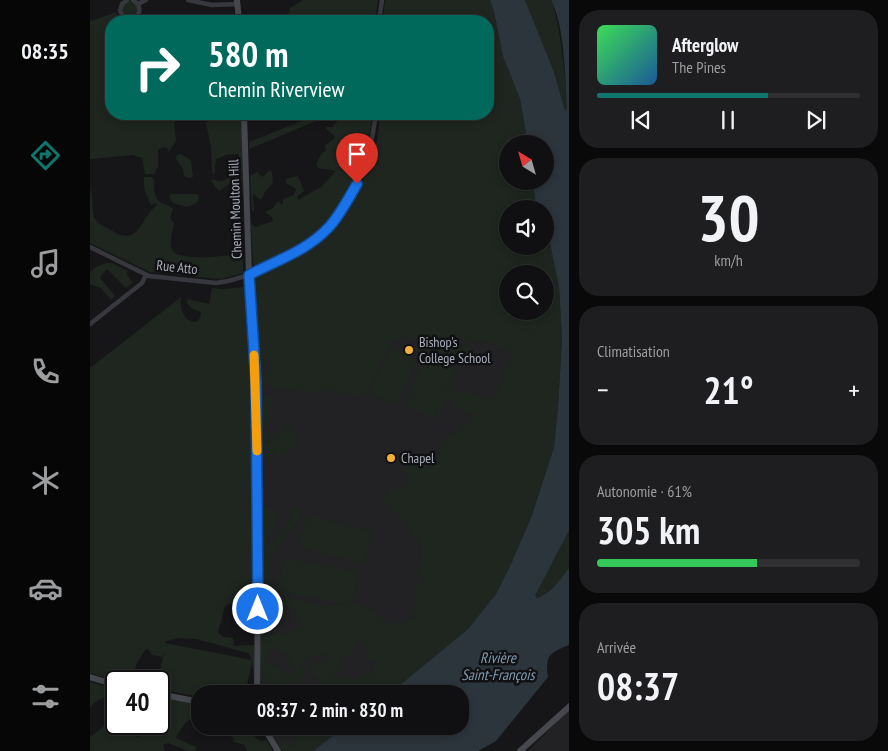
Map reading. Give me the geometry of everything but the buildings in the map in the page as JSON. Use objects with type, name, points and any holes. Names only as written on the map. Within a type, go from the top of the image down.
[{"type":"street","points":[[121,15],[122,4],[127,0]]},
{"type":"street","points":[[133,0],[138,4],[140,12],[138,15]]},
{"type":"street","points":[[138,4],[146,0]]},
{"type":"street","points":[[188,0],[212,5],[238,2],[239,15]]},
{"type":"street","points":[[380,15],[382,0]]},
{"type":"street","name":"Chemin Moulton Hill","points":[[244,120],[249,275],[256,382],[257,685]]},
{"type":"street","name":"Rue Atto","points":[[90,324],[142,283],[146,275],[216,283],[228,282],[249,275],[302,250],[323,234],[330,226],[357,184],[363,171],[375,120]]},
{"type":"street","points":[[90,247],[146,275]]},
{"type":"street","points":[[90,677],[105,682]]},
{"type":"street","points":[[170,696],[191,700]]},
{"type":"street","points":[[520,751],[569,706]]},
{"type":"street","points":[[268,735],[278,751]]},
{"type":"shaded area","points":[[303,0],[378,0],[376,15],[288,15],[290,8]]},
{"type":"shaded area","name":"Bishop's College School","points":[[385,0],[490,0],[494,15],[384,15]]},
{"type":"shaded area","name":"Bishop's College School","points":[[385,0],[490,0],[494,12],[503,56],[520,99],[526,135],[499,135],[499,190],[535,190],[536,200],[499,200],[499,255],[552,255],[559,287],[562,339],[554,447],[532,515],[511,564],[496,594],[468,629],[400,685],[319,685],[320,683],[309,666],[321,662],[327,663],[330,658],[328,654],[312,656],[300,664],[304,672],[301,685],[267,685],[260,667],[260,635],[262,633],[284,634],[302,628],[297,612],[282,603],[278,604],[278,614],[276,616],[268,620],[261,619],[260,506],[273,507],[275,514],[275,528],[267,538],[266,544],[268,546],[290,523],[292,509],[297,505],[300,509],[299,522],[272,553],[271,579],[266,588],[269,592],[320,606],[350,605],[278,591],[284,558],[358,572],[352,605],[357,603],[370,609],[387,624],[409,621],[413,618],[417,581],[423,582],[424,578],[418,574],[422,552],[420,543],[402,519],[385,504],[383,498],[391,490],[405,486],[408,483],[410,479],[408,475],[401,469],[406,458],[419,456],[432,460],[436,458],[440,444],[472,418],[471,415],[453,407],[453,401],[447,398],[438,417],[436,416],[438,404],[432,417],[405,406],[425,357],[453,368],[444,390],[458,367],[421,352],[423,342],[404,336],[396,339],[391,344],[365,395],[362,396],[323,390],[319,394],[271,387],[258,382],[258,376],[270,370],[268,366],[257,362],[253,284],[258,274],[296,258],[327,235],[346,211],[362,183],[378,137],[379,120],[494,120],[494,15],[384,15]],"holes":[[[457,337],[471,345],[479,340],[508,350],[513,358],[508,366],[504,367],[503,379],[492,401],[468,392],[450,390],[470,352],[470,349],[461,345]],[[358,641],[368,649],[366,660],[375,659],[372,673],[367,672],[354,681],[346,677],[332,675],[343,665],[338,659],[352,654]],[[277,647],[284,653],[289,653],[290,666],[295,667],[296,671],[290,675],[285,674],[277,665],[265,664],[266,655],[269,651]]]},
{"type":"shaded area","points":[[525,0],[551,0],[553,4],[563,56],[567,108],[565,111],[554,72]]},
{"type":"shaded area","points":[[130,1],[137,6],[137,12],[134,15],[126,15],[122,9]]},
{"type":"shaded area","name":"Bishop's College School","points":[[494,15],[526,135],[499,135],[499,190],[535,190],[536,200],[499,200],[499,255],[552,255],[554,265],[499,265],[499,320],[545,320],[393,685],[259,685],[259,398],[254,279],[258,274],[299,256],[316,245],[332,230],[342,217],[367,172],[378,138],[380,120],[494,120]]},
{"type":"shaded area","points":[[105,16],[105,120],[174,120],[176,141],[169,152],[167,148],[163,147],[158,150],[158,167],[154,174],[145,174],[142,158],[133,155],[90,159],[91,21]]},
{"type":"shaded area","points":[[210,120],[242,120],[243,193],[240,194],[234,182],[219,191],[211,181],[213,179],[221,181],[231,177],[239,169],[239,154],[229,154],[216,159],[214,175],[212,172],[211,147],[206,123]]},
{"type":"shaded area","points":[[305,120],[319,120],[249,149],[249,142]]},
{"type":"shaded area","points":[[336,120],[371,120],[366,154],[351,190],[332,217],[308,240],[280,257],[265,264],[255,266],[253,264],[251,224],[256,227],[273,221],[272,217],[265,212],[273,208],[278,201],[283,205],[283,199],[294,195],[296,189],[286,183],[286,179],[298,176],[304,191],[297,197],[298,200],[321,187],[336,171],[318,168],[316,165],[321,154],[326,150],[325,145],[333,140],[335,136],[326,127],[332,127],[337,122]]},
{"type":"shaded area","points":[[181,154],[191,160],[193,177],[184,176],[183,169],[176,159],[177,155]]},
{"type":"shaded area","points":[[270,170],[273,183],[261,200],[253,194],[254,210],[252,212],[250,176],[257,172],[262,177]]},
{"type":"shaded area","points":[[144,177],[154,179],[157,199],[173,209],[170,218],[174,223],[171,247],[176,254],[193,257],[214,257],[238,254],[242,251],[242,233],[243,273],[221,279],[150,272],[90,243],[90,189],[96,221],[121,235],[128,236],[134,234],[139,229],[151,210],[157,205],[155,203],[151,205],[146,195]]},
{"type":"shaded area","points":[[171,194],[198,194],[199,200],[195,204],[186,207],[173,203],[169,197]]},
{"type":"shaded area","points":[[106,263],[112,263],[128,271],[127,275],[133,283],[126,288],[107,269],[100,278],[115,296],[111,300],[101,288],[90,284],[90,272]]},
{"type":"shaded area","name":"Bishop's College School","points":[[554,265],[559,287],[554,299]]},
{"type":"shaded area","points":[[245,287],[247,299],[254,444],[255,574],[253,574],[250,585],[244,594],[225,606],[218,633],[223,637],[233,638],[234,646],[254,645],[254,675],[252,662],[247,685],[191,685],[191,695],[170,691],[170,670],[160,670],[164,652],[162,657],[152,655],[146,649],[137,663],[135,670],[105,670],[105,677],[90,673],[90,368],[181,297],[182,312],[190,321],[197,321],[200,318],[201,312],[191,308],[187,303],[188,299],[209,304],[212,288]],"holes":[[[178,638],[196,639],[248,653],[252,660],[165,643]]]},
{"type":"shaded area","points":[[392,347],[417,360],[395,406],[369,394]]},
{"type":"shaded area","points":[[261,395],[271,396],[271,422],[265,427],[259,426],[259,398]]},
{"type":"shaded area","points":[[288,425],[301,441],[279,459],[272,450],[269,458],[259,458],[259,431],[266,431],[269,434],[269,439],[265,442],[267,444]]},
{"type":"shaded area","points":[[307,515],[372,532],[364,564],[299,547]]},
{"type":"shaded area","points":[[569,531],[569,567],[556,585],[537,598],[534,595]]},
{"type":"shaded area","points":[[90,682],[105,686],[105,698],[90,707]]},
{"type":"shaded area","points":[[170,699],[191,703],[191,719],[183,726],[176,738],[196,747],[196,751],[188,751],[168,743],[163,745],[165,751],[90,751],[90,737],[105,726],[105,735],[133,735],[138,737],[141,735],[170,735]]},
{"type":"shaded area","points":[[569,710],[569,751],[528,751]]},
{"type":"shaded area","points":[[254,735],[258,740],[267,740],[273,751],[247,751],[245,745],[234,742],[234,737],[228,736]]},
{"type":"shaded area","points":[[272,735],[334,735],[313,751],[282,751]]},
{"type":"shaded area","points":[[292,735],[334,735],[313,751],[297,751],[291,738]]},
{"type":"shaded area","points":[[281,742],[284,742],[297,751],[282,751],[279,746]]},
{"type":"water","name":"Rivière Saint-François","points":[[490,0],[525,0],[554,72],[565,111],[567,108],[562,38],[556,11],[551,0],[569,0],[569,531],[535,595],[537,598],[547,593],[569,568],[569,645],[557,650],[550,656],[547,664],[548,677],[496,741],[478,751],[313,751],[334,735],[469,735],[469,685],[400,685],[468,629],[496,594],[532,515],[554,447],[562,339],[559,287],[552,255],[554,255],[554,200],[535,200],[534,190],[554,190],[554,135],[526,135],[520,99],[503,56]]},
{"type":"slow traffic","points":[[254,355],[257,451]]},
{"type":"place","name":"Bishop's College School","points":[[409,350]]},
{"type":"place","name":"Chapel","points":[[391,458]]},
{"type":"route","points":[[258,609],[256,382],[249,275],[302,250],[323,234],[337,217],[357,184]]}]
